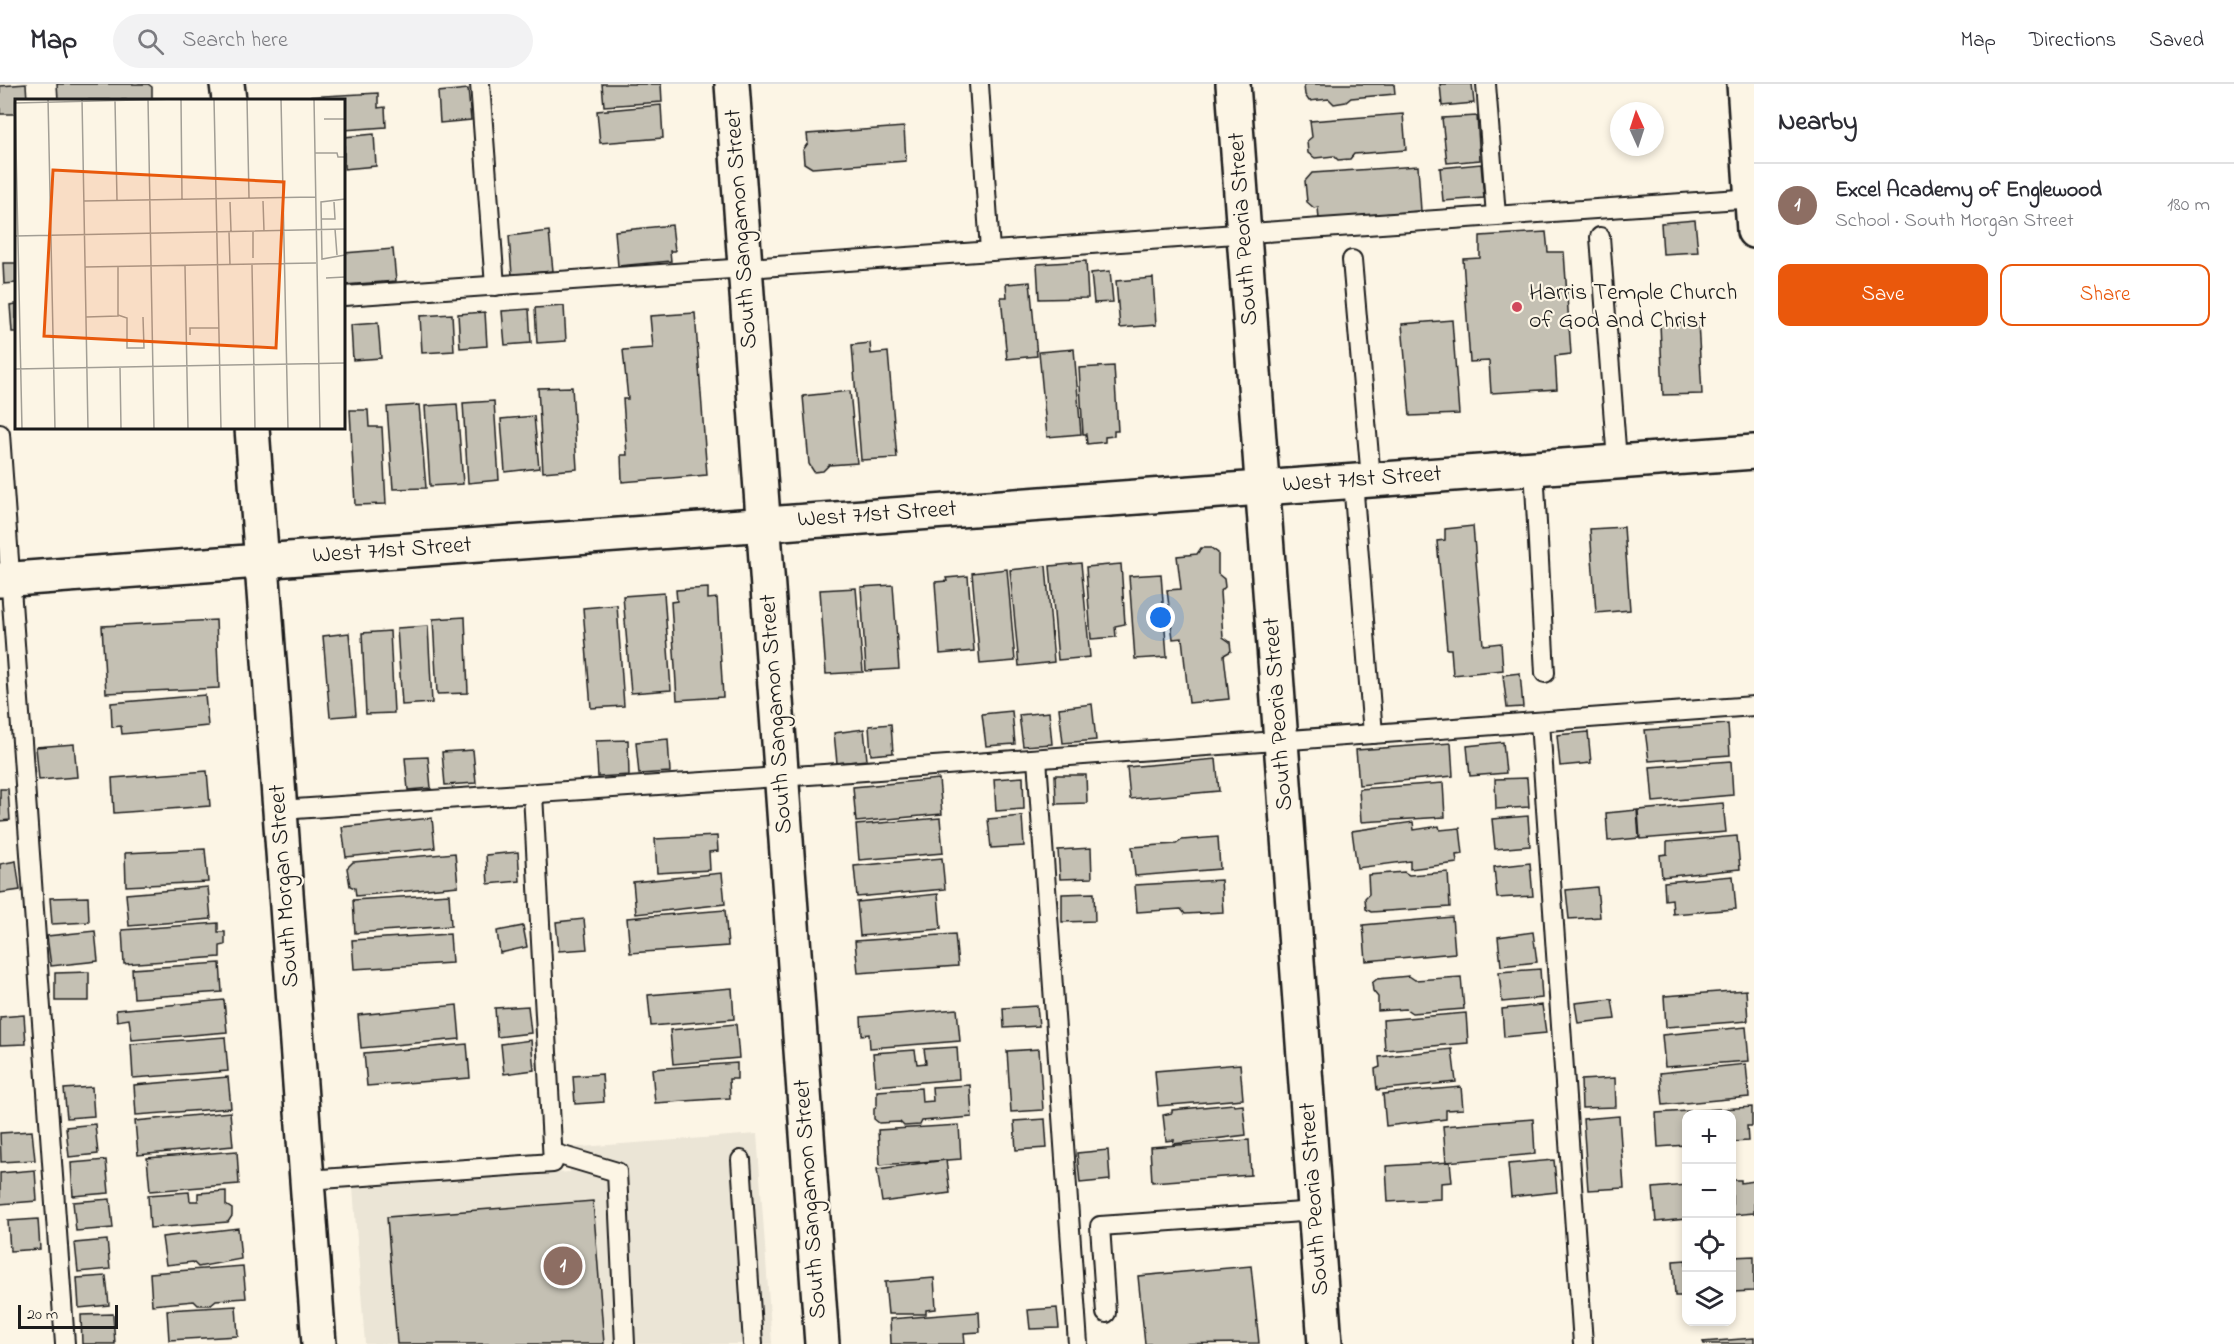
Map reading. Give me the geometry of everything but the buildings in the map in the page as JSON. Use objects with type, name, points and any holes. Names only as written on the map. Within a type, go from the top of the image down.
[{"type":"street","points":[[227,84],[229,99]]},
{"type":"street","name":"South Sangamon Street","points":[[732,84],[822,1344]]},
{"type":"street","name":"South Peoria Street","points":[[1233,84],[1325,1344]]},
{"type":"street","points":[[1744,84],[1754,231]]},
{"type":"street","name":"South Morgan Street","points":[[252,429],[319,1344]]},
{"type":"street","name":"West 71st Street","points":[[5,579],[1754,452]]},
{"type":"lane","points":[[480,84],[495,286]]},
{"type":"lane","points":[[979,84],[990,251]]},
{"type":"lane","points":[[1486,84],[1496,216]]},
{"type":"lane","points":[[345,296],[1753,198]]},
{"type":"lane","points":[[1600,237],[1617,461]]},
{"type":"lane","points":[[1352,260],[1373,734]]},
{"type":"lane","points":[[0,434],[5,579],[65,1344]]},
{"type":"lane","points":[[1534,467],[1545,673]]},
{"type":"lane","points":[[280,810],[782,777],[1754,706]]},
{"type":"lane","points":[[1540,722],[1583,1344]]},
{"type":"lane","points":[[1037,759],[1078,1344]]},
{"type":"lane","points":[[307,1180],[553,1163],[532,794]]},
{"type":"lane","points":[[553,1153],[617,1172],[625,1344]]},
{"type":"lane","points":[[741,1160],[753,1344]]},
{"type":"lane","points":[[1106,1314],[1100,1226],[1316,1211]]},
{"type":"shaded area","points":[[757,1134],[772,1344],[365,1344],[353,1188],[570,1172],[568,1148]]},
{"type":"place","name":"Harris Temple Church of God and Christ","points":[[1517,307]]},
{"type":"place","name":"Excel Academy of Englewood","points":[[563,1266]]}]
